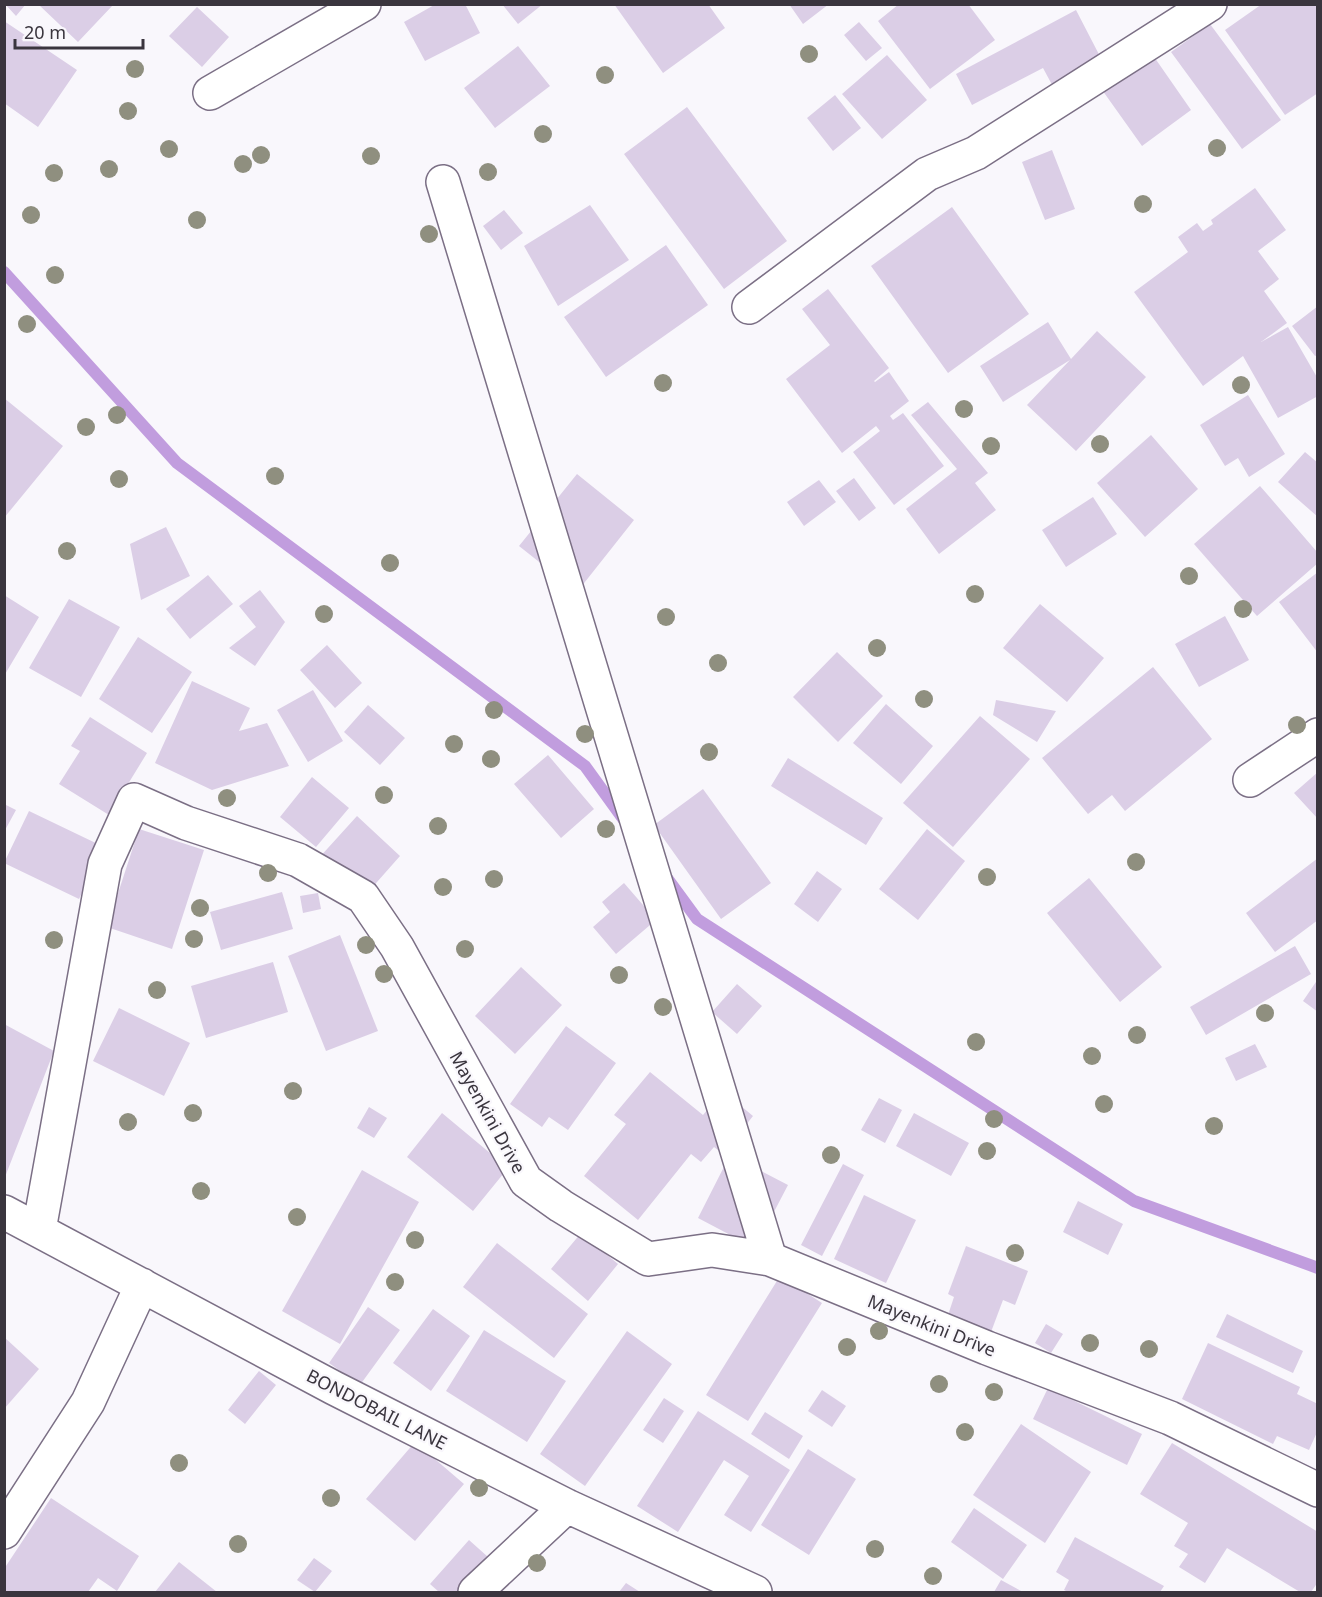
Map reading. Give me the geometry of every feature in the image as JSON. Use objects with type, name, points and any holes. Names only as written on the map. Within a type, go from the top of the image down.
[{"type":"street","points":[[210,93],[364,4]]},
{"type":"street","points":[[749,307],[927,174],[976,153],[1210,4]]},
{"type":"street","points":[[443,182],[770,1259]]},
{"type":"street","points":[[1250,780],[1317,735]]},
{"type":"street","name":"Mayenkini Drive","points":[[39,1230],[105,864],[134,800],[186,823],[298,860],[363,897],[397,947],[526,1181],[561,1206],[648,1259],[712,1250],[770,1259],[987,1348],[1170,1418],[1317,1490]]},
{"type":"street","name":"BONDOBAIL LANE","points":[[4,1212],[334,1388],[567,1506],[755,1593]]},
{"type":"street","points":[[4,1532],[88,1402],[142,1285]]},
{"type":"street","points":[[475,1593],[567,1506]]},
{"type":"building","points":[[5,4],[26,4],[16,16]]},
{"type":"building","points":[[436,4],[465,4],[480,33],[425,61],[404,22]]},
{"type":"building","points":[[502,4],[543,4],[518,24]]},
{"type":"building","points":[[614,4],[708,4],[725,28],[663,73]]},
{"type":"building","points":[[789,4],[829,4],[803,24]]},
{"type":"building","points":[[899,4],[968,4],[995,40],[930,89],[878,21]]},
{"type":"building","points":[[1262,4],[1318,4],[1318,93],[1285,115],[1225,30]]},
{"type":"building","points":[[39,5],[113,5],[78,42]]},
{"type":"building","points":[[197,7],[229,37],[202,67],[169,36]]},
{"type":"building","points":[[1076,10],[1106,68],[1057,94],[1043,68],[972,105],[956,74]]},
{"type":"building","points":[[4,21],[77,70],[38,127],[4,103]]},
{"type":"building","points":[[859,22],[882,48],[866,61],[844,35]]},
{"type":"building","points":[[1210,24],[1281,120],[1242,149],[1171,52]]},
{"type":"building","points":[[518,46],[550,86],[495,128],[464,88]]},
{"type":"building","points":[[1150,51],[1191,110],[1142,146],[1100,87]]},
{"type":"building","points":[[887,55],[927,100],[882,139],[842,94]]},
{"type":"building","points":[[835,95],[861,128],[833,151],[807,118]]},
{"type":"building","points":[[687,107],[787,241],[724,289],[624,154]]},
{"type":"building","points":[[1052,150],[1075,209],[1045,220],[1022,162]]},
{"type":"building","points":[[1255,188],[1286,230],[1258,251],[1279,279],[1264,291],[1287,323],[1261,342],[1288,327],[1318,379],[1318,396],[1278,418],[1243,356],[1203,386],[1134,292],[1188,252],[1178,237],[1197,223],[1203,231],[1213,224],[1211,220]]},
{"type":"building","points":[[590,205],[629,260],[558,306],[524,246]]},
{"type":"building","points":[[952,207],[1029,314],[948,373],[871,266]]},
{"type":"building","points":[[504,210],[523,233],[501,250],[483,226]]},
{"type":"building","points":[[666,245],[708,305],[606,377],[564,317]]},
{"type":"building","points":[[828,289],[889,368],[874,381],[889,372],[909,401],[890,416],[893,420],[903,413],[944,466],[894,505],[853,452],[880,431],[876,426],[842,453],[786,379],[830,345],[802,309]]},
{"type":"building","points":[[1318,306],[1318,355],[1315,356],[1292,326]]},
{"type":"building","points":[[1048,322],[1071,359],[1097,331],[1146,377],[1076,451],[1027,405],[1070,360],[1003,402],[980,366]]},
{"type":"building","points":[[1248,395],[1285,454],[1249,477],[1238,458],[1225,466],[1200,425]]},
{"type":"building","points":[[4,398],[63,446],[4,518]]},
{"type":"building","points":[[928,402],[988,473],[975,483],[996,510],[939,554],[906,509],[957,469],[911,415]]},
{"type":"building","points":[[1151,435],[1198,489],[1145,537],[1097,483]]},
{"type":"building","points":[[1305,452],[1318,463],[1318,517],[1278,482]]},
{"type":"building","points":[[577,474],[634,520],[577,592],[519,546]]},
{"type":"building","points":[[854,478],[876,508],[859,521],[836,491]]},
{"type":"building","points":[[819,480],[836,502],[804,526],[787,502]]},
{"type":"building","points":[[1260,486],[1318,553],[1318,563],[1257,616],[1194,544]]},
{"type":"building","points":[[1093,497],[1117,534],[1066,567],[1042,530]]},
{"type":"building","points":[[166,527],[190,576],[141,600],[130,544]]},
{"type":"building","points":[[1318,572],[1318,653],[1279,602]]},
{"type":"building","points":[[208,575],[233,604],[190,639],[166,609]]},
{"type":"building","points":[[260,590],[285,622],[255,666],[229,648],[256,627],[239,606]]},
{"type":"building","points":[[4,595],[39,617],[4,676]]},
{"type":"building","points":[[69,599],[120,627],[81,697],[29,668]]},
{"type":"building","points":[[1040,604],[1104,658],[1067,702],[1003,648]]},
{"type":"building","points":[[1225,616],[1249,660],[1199,687],[1175,644]]},
{"type":"building","points":[[138,637],[192,672],[152,733],[99,699]]},
{"type":"building","points":[[327,645],[362,683],[335,708],[300,670]]},
{"type":"building","points":[[837,652],[883,696],[838,742],[793,697]]},
{"type":"building","points":[[1153,667],[1212,739],[1125,811],[1112,795],[1088,814],[1042,758]]},
{"type":"building","points":[[192,681],[250,708],[239,731],[267,723],[289,766],[212,790],[155,763]]},
{"type":"building","points":[[313,690],[343,741],[308,762],[277,710]]},
{"type":"building","points":[[996,700],[1056,711],[1037,742],[993,715]]},
{"type":"building","points":[[886,704],[933,746],[901,784],[853,743]]},
{"type":"building","points":[[368,705],[405,738],[380,765],[344,732]]},
{"type":"building","points":[[980,716],[1030,759],[953,847],[903,803]]},
{"type":"building","points":[[90,717],[147,753],[109,815],[59,784],[80,751],[71,746]]},
{"type":"building","points":[[548,755],[594,809],[561,838],[514,784]]},
{"type":"building","points":[[788,758],[883,818],[866,845],[771,786]]},
{"type":"building","points":[[1318,772],[1318,819],[1294,793]]},
{"type":"building","points":[[312,777],[349,808],[316,847],[280,817]]},
{"type":"building","points":[[703,789],[771,883],[721,919],[654,825]]},
{"type":"building","points":[[4,804],[16,810],[4,832]]},
{"type":"building","points":[[29,811],[104,847],[79,899],[4,863]]},
{"type":"building","points":[[357,816],[400,856],[362,899],[318,859]]},
{"type":"building","points":[[139,829],[204,850],[172,949],[107,927]]},
{"type":"building","points":[[927,829],[965,861],[918,920],[879,889]]},
{"type":"building","points":[[1318,858],[1318,920],[1275,952],[1246,913]]},
{"type":"building","points":[[817,871],[842,889],[818,922],[794,904]]},
{"type":"building","points":[[1089,878],[1162,967],[1120,1002],[1047,913]]},
{"type":"building","points":[[624,883],[656,920],[616,954],[593,927],[610,912],[602,902]]},
{"type":"building","points":[[282,892],[293,929],[221,950],[210,912]]},
{"type":"building","points":[[318,893],[321,909],[303,913],[300,896]]},
{"type":"building","points":[[340,935],[378,1031],[326,1051],[288,956]]},
{"type":"building","points":[[1295,946],[1311,974],[1206,1035],[1190,1007]]},
{"type":"building","points":[[273,962],[288,1012],[206,1038],[191,986]]},
{"type":"building","points":[[521,967],[562,1005],[515,1054],[475,1016]]},
{"type":"building","points":[[1318,979],[1318,1012],[1303,1001]]},
{"type":"building","points":[[737,984],[762,1006],[737,1034],[712,1012]]},
{"type":"building","points":[[119,1008],[190,1043],[164,1096],[93,1061]]},
{"type":"building","points":[[4,1024],[54,1051],[5,1177],[4,1177]]},
{"type":"building","points":[[566,1026],[616,1063],[568,1130],[549,1117],[542,1127],[510,1104]]},
{"type":"building","points":[[1255,1044],[1267,1067],[1236,1081],[1225,1058]]},
{"type":"building","points":[[650,1072],[703,1115],[723,1091],[753,1116],[723,1154],[714,1147],[701,1162],[691,1154],[638,1220],[584,1176],[626,1124],[614,1115]]},
{"type":"building","points":[[879,1098],[902,1110],[885,1143],[861,1130]]},
{"type":"building","points":[[369,1107],[387,1118],[374,1138],[357,1128]]},
{"type":"building","points":[[442,1113],[508,1168],[473,1211],[407,1157]]},
{"type":"building","points":[[914,1113],[969,1143],[951,1176],[896,1146]]},
{"type":"building","points":[[730,1155],[788,1185],[755,1248],[698,1218]]},
{"type":"building","points":[[843,1164],[864,1175],[822,1256],[801,1245]]},
{"type":"building","points":[[362,1170],[419,1202],[340,1344],[282,1311]]},
{"type":"building","points":[[864,1195],[916,1220],[886,1283],[834,1259]]},
{"type":"building","points":[[1078,1201],[1123,1224],[1108,1255],[1063,1232]]},
{"type":"building","points":[[581,1233],[618,1264],[588,1301],[551,1269]]},
{"type":"building","points":[[497,1243],[588,1314],[554,1358],[463,1287]]},
{"type":"building","points":[[966,1246],[1028,1271],[1015,1305],[1003,1300],[991,1332],[948,1315],[954,1297],[948,1294]]},
{"type":"building","points":[[780,1276],[822,1303],[748,1421],[706,1395]]},
{"type":"building","points":[[368,1307],[400,1330],[360,1385],[329,1363]]},
{"type":"building","points":[[433,1309],[470,1336],[431,1391],[393,1363]]},
{"type":"building","points":[[1227,1314],[1303,1351],[1293,1373],[1216,1337]]},
{"type":"building","points":[[1046,1324],[1063,1334],[1051,1353],[1035,1343]]},
{"type":"building","points":[[484,1330],[566,1381],[527,1442],[446,1391]]},
{"type":"building","points":[[627,1331],[672,1364],[585,1486],[540,1454]]},
{"type":"building","points":[[4,1337],[39,1369],[4,1409]]},
{"type":"building","points":[[1208,1343],[1300,1387],[1297,1394],[1318,1404],[1318,1430],[1309,1450],[1277,1436],[1273,1444],[1182,1399]]},
{"type":"building","points":[[259,1371],[276,1385],[245,1424],[228,1410]]},
{"type":"building","points":[[1048,1388],[1142,1434],[1127,1465],[1033,1419]]},
{"type":"building","points":[[822,1390],[846,1406],[832,1427],[808,1411]]},
{"type":"building","points":[[664,1398],[684,1411],[663,1443],[643,1430]]},
{"type":"building","points":[[698,1411],[790,1470],[751,1532],[724,1515],[749,1476],[724,1460],[678,1532],[637,1506]]},
{"type":"building","points":[[765,1412],[803,1436],[789,1459],[751,1434]]},
{"type":"building","points":[[1021,1424],[1091,1472],[1045,1543],[973,1495]]},
{"type":"building","points":[[415,1442],[464,1484],[415,1541],[366,1499]]},
{"type":"building","points":[[1172,1443],[1318,1532],[1318,1582],[1311,1592],[1300,1592],[1227,1548],[1205,1583],[1179,1567],[1188,1554],[1174,1546],[1188,1523],[1140,1494]]},
{"type":"building","points":[[808,1449],[856,1479],[809,1555],[761,1525]]},
{"type":"building","points":[[51,1498],[139,1556],[117,1591],[98,1578],[88,1592],[4,1592],[4,1569]]},
{"type":"building","points":[[974,1508],[1027,1545],[1003,1579],[951,1542]]},
{"type":"building","points":[[1075,1537],[1164,1586],[1160,1592],[1068,1592],[1064,1590],[1069,1580],[1056,1572]]},
{"type":"building","points":[[469,1540],[497,1565],[473,1592],[439,1592],[430,1584]]},
{"type":"building","points":[[314,1558],[332,1571],[315,1592],[297,1580]]},
{"type":"building","points":[[179,1562],[217,1592],[155,1592]]},
{"type":"building","points":[[1001,1580],[1023,1592],[994,1592]]},
{"type":"building","points":[[626,1583],[640,1592],[619,1592]]},
{"type":"waterway","points":[[4,272],[177,463],[585,766],[624,820]]},
{"type":"waterway","points":[[667,878],[697,919],[1134,1201],[1318,1268]]}]
